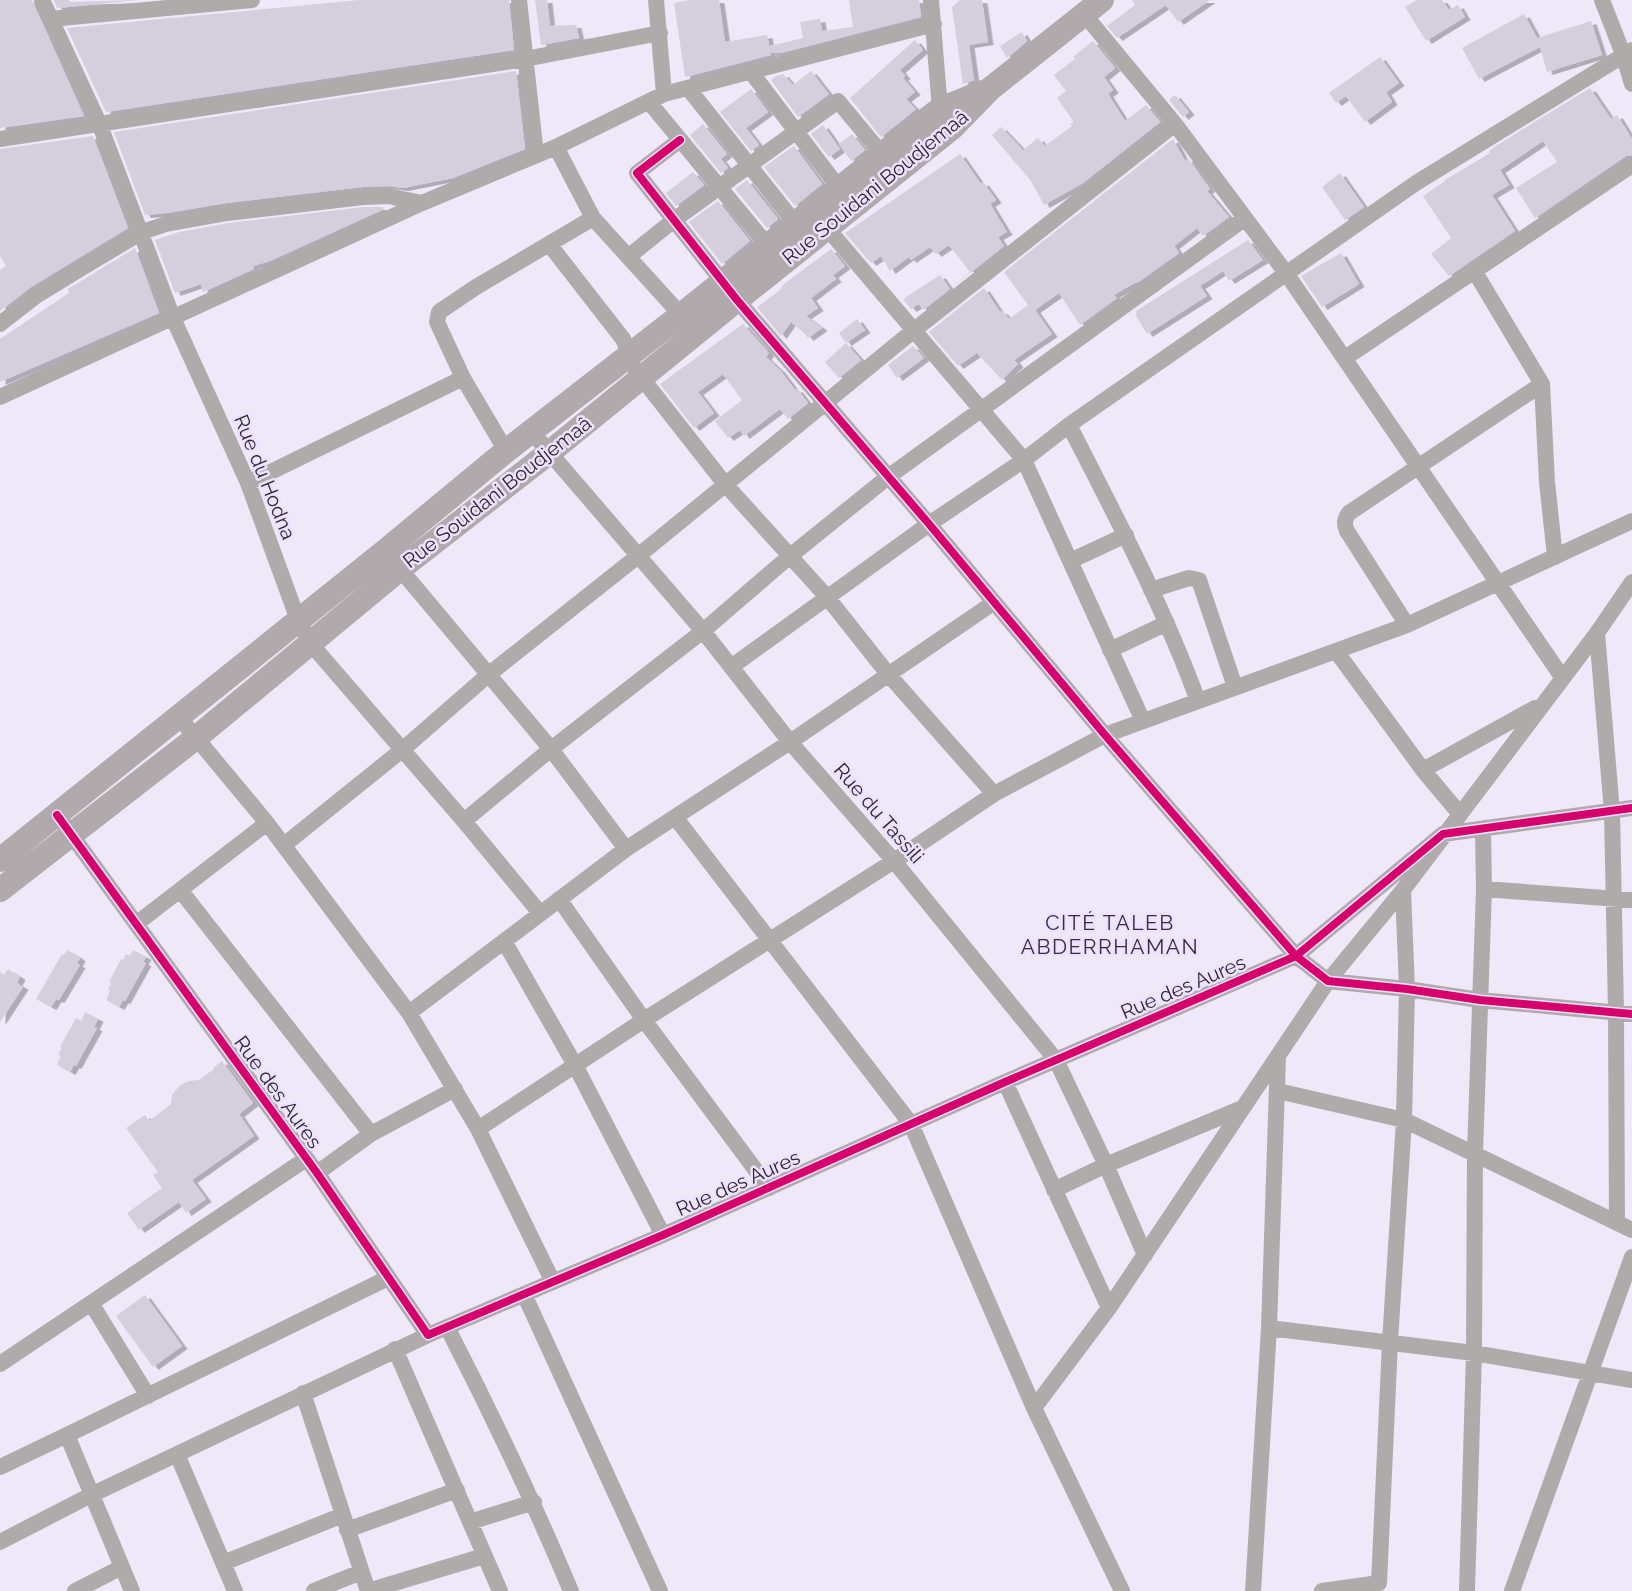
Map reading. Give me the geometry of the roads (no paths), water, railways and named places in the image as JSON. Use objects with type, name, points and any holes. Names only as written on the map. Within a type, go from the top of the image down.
[{"type":"main road","name":"Rue Souidani Boudjemaâ","points":[[0,860],[65,825],[196,738],[400,569],[550,452],[641,377],[730,291],[768,246],[795,223],[882,154],[946,119],[990,89],[1093,7]]},
{"type":"main road","name":"Rue Souidani Boudjemaâ","points":[[0,890],[178,716],[531,431],[681,315],[730,291],[827,228],[946,119]]},
{"type":"street","name":"Rue du Hodna","points":[[42,0],[99,123],[173,318],[248,483],[298,620],[311,644],[540,913]]},
{"type":"street","points":[[50,19],[252,0]]},
{"type":"street","points":[[519,0],[536,155]]},
{"type":"street","points":[[657,0],[664,94]]},
{"type":"street","points":[[931,0],[946,119]]},
{"type":"street","points":[[1602,0],[1628,52],[1632,84]]},
{"type":"street","points":[[1093,7],[1175,124],[1286,273],[1562,677]]},
{"type":"street","points":[[0,397],[422,203],[556,147],[664,94],[934,24]]},
{"type":"street","points":[[0,139],[525,59],[660,33]]},
{"type":"street","points":[[731,667],[929,524],[1024,460],[1069,425],[1416,183],[1628,52]]},
{"type":"street","points":[[751,72],[839,188]]},
{"type":"street","points":[[688,88],[795,223]]},
{"type":"street","points":[[628,257],[674,220],[838,100],[882,154]]},
{"type":"street","points":[[649,102],[768,246]]},
{"type":"street","points":[[284,845],[402,750],[488,675],[638,556],[913,331],[1175,124]]},
{"type":"street","points":[[680,140],[637,173],[730,291],[825,404],[929,524],[1105,735],[1296,956],[1328,981],[1407,989],[1480,1000],[1624,1013]]},
{"type":"street","points":[[556,147],[592,218],[681,315]]},
{"type":"street","points":[[1345,358],[1632,165]]},
{"type":"street","points":[[0,324],[36,296],[142,232],[166,224],[193,218],[363,197],[388,196],[422,203]]},
{"type":"street","points":[[506,451],[463,378],[437,322],[439,312],[476,286],[592,218]]},
{"type":"street","points":[[464,821],[550,749],[702,631],[888,477],[1244,219]]},
{"type":"street","points":[[827,228],[1024,460],[1143,721]]},
{"type":"street","points":[[549,244],[622,339],[626,346],[627,357],[641,377],[725,484],[827,597],[888,674],[994,794]]},
{"type":"street","points":[[1475,272],[1542,384],[1547,482],[1555,557]]},
{"type":"street","points":[[248,483],[463,378]]},
{"type":"street","points":[[1407,625],[1347,531],[1344,525],[1349,513],[1542,384]]},
{"type":"street","points":[[1069,425],[1152,590],[1178,646],[1198,701]]},
{"type":"street","name":"Rue du Tassili","points":[[531,431],[702,631],[790,742],[894,861],[1056,1060],[1106,1165],[1145,1255]]},
{"type":"street","points":[[478,1129],[994,794],[1105,735],[1407,625],[1632,520]]},
{"type":"street","points":[[1070,561],[1126,535]]},
{"type":"street","points":[[400,569],[550,749],[626,849]]},
{"type":"street","points":[[1152,590],[1189,578],[1199,580],[1235,687]]},
{"type":"street","points":[[1034,1408],[1109,1308],[1240,1109],[1328,981],[1403,890],[1541,704],[1630,589]]},
{"type":"street","points":[[409,1013],[626,849],[790,742],[993,603]]},
{"type":"street","points":[[1110,650],[1167,624]]},
{"type":"street","points":[[1278,1091],[1404,1120],[1624,1226],[1624,1013],[1614,898],[1612,812],[1597,633]]},
{"type":"street","points":[[1336,651],[1423,770],[1459,813]]},
{"type":"street","points":[[1423,770],[1541,704]]},
{"type":"street","points":[[178,716],[267,823],[409,1013],[478,1129],[553,1282]]},
{"type":"street","points":[[1443,834],[1632,808]]},
{"type":"street","points":[[675,817],[910,1124],[1034,1408],[1122,1591]]},
{"type":"street","points":[[136,924],[267,823]]},
{"type":"street","name":"Rue des Aures","points":[[65,825],[317,1173],[428,1335],[663,1235],[1005,1082],[1296,956],[1443,834]]},
{"type":"street","points":[[1467,1591],[1474,1353],[1475,1154],[1484,889],[1483,830]]},
{"type":"street","points":[[1484,889],[1632,900]]},
{"type":"street","points":[[1322,1591],[1378,1587],[1404,1120],[1407,989],[1403,890]]},
{"type":"street","points":[[181,891],[371,1134]]},
{"type":"street","points":[[559,899],[644,1020],[769,1188]]},
{"type":"street","points":[[504,941],[575,1065],[663,1235]]},
{"type":"street","points":[[1252,1591],[1269,1328],[1278,1055]]},
{"type":"street","points":[[1005,1082],[1109,1308]]},
{"type":"street","points":[[317,1173],[371,1134],[455,1089]]},
{"type":"street","points":[[1054,1190],[1106,1165],[1240,1109]]},
{"type":"street","points":[[0,1364],[306,1158]]},
{"type":"street","points":[[1512,1591],[1632,1257]]},
{"type":"street","points":[[0,1467],[388,1278]]},
{"type":"street","points":[[524,1294],[660,1591]]},
{"type":"street","points":[[91,1303],[148,1396]]},
{"type":"street","points":[[447,1327],[534,1502],[571,1591]]},
{"type":"street","points":[[1269,1328],[1474,1353],[1632,1380]]},
{"type":"street","points":[[0,1542],[91,1495],[428,1335]]},
{"type":"street","points":[[395,1349],[500,1591]]},
{"type":"street","points":[[303,1393],[368,1591],[484,1556]]},
{"type":"street","points":[[67,1435],[132,1591]]},
{"type":"street","points":[[177,1454],[235,1591]]},
{"type":"street","points":[[223,1563],[345,1522],[457,1490]]},
{"type":"street","points":[[470,1522],[534,1502]]},
{"type":"street","points":[[75,1591],[122,1567]]},
{"type":"street","points":[[314,1591],[361,1572]]},
{"type":"district","name":"CITÉ TALEB ABDERRHAMAN","points":[[1110,935]]}]
